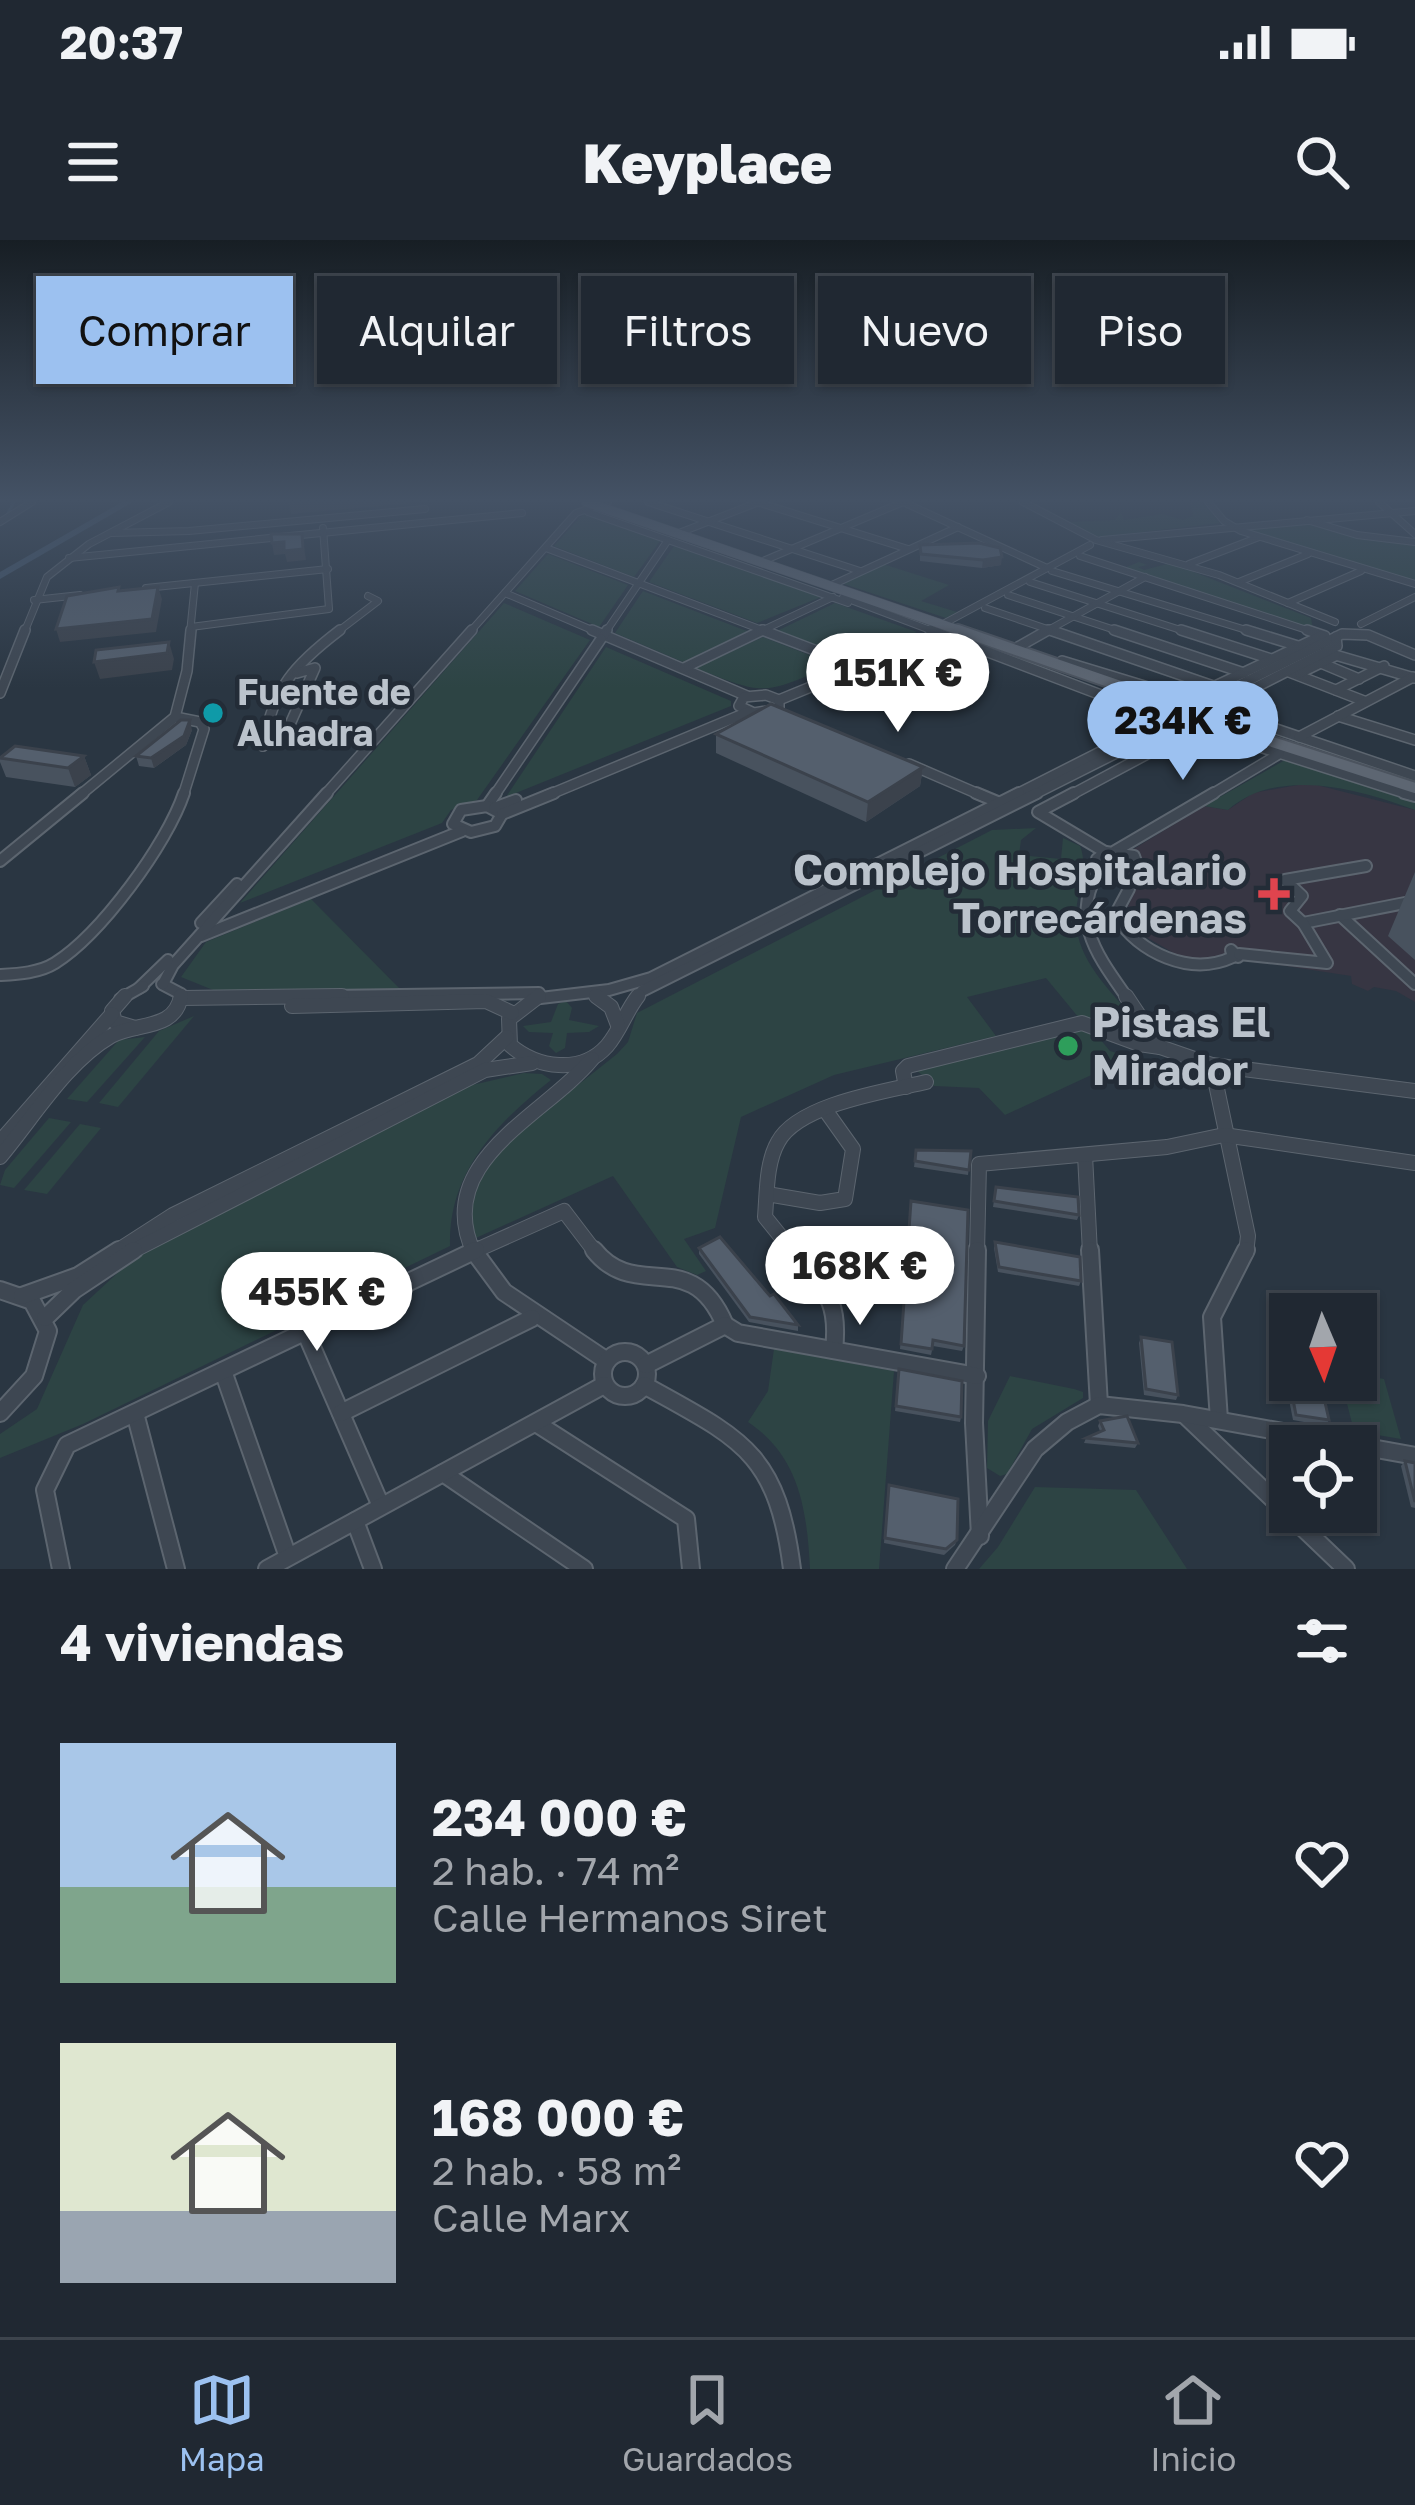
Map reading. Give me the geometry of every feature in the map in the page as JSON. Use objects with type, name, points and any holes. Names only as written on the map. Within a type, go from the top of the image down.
[{"type":"main road","points":[[751,564],[1161,713]]},
{"type":"main road","points":[[757,564],[1198,728],[1216,712]]},
{"type":"main road","points":[[1161,713],[1174,695],[1192,697],[1216,712],[1415,786]]},
{"type":"street","points":[[0,693],[34,600],[62,564]]},
{"type":"street","points":[[191,627],[326,610],[331,604],[327,564]]},
{"type":"street","points":[[163,984],[215,913],[526,564]]},
{"type":"street","points":[[0,1142],[121,998],[139,988],[215,913],[531,564]]},
{"type":"street","points":[[587,564],[851,664]]},
{"type":"street","points":[[494,809],[652,564]]},
{"type":"street","points":[[740,564],[1161,713]]},
{"type":"street","points":[[772,564],[1174,695]]},
{"type":"street","points":[[838,564],[860,571]]},
{"type":"street","points":[[832,585],[875,564]]},
{"type":"street","points":[[1039,564],[1298,646]]},
{"type":"street","points":[[952,622],[1059,564]]},
{"type":"street","points":[[952,622],[1061,564]]},
{"type":"street","points":[[1104,564],[1334,636]]},
{"type":"street","points":[[1122,567],[1129,564]]},
{"type":"street","points":[[1183,564],[1336,622],[1361,624],[1371,630],[1368,635]]},
{"type":"street","points":[[1238,582],[1283,564]]},
{"type":"street","points":[[1339,564],[1415,584]]},
{"type":"street","points":[[130,590],[328,569]]},
{"type":"street","points":[[1288,603],[1361,571]]},
{"type":"street","points":[[1018,647],[1144,577]]},
{"type":"street","points":[[1030,583],[1271,659]]},
{"type":"street","points":[[0,861],[175,717],[182,704],[196,584]]},
{"type":"street","points":[[34,600],[86,595]]},
{"type":"street","points":[[503,595],[683,668],[745,704],[778,708],[851,664],[933,633]]},
{"type":"street","points":[[1008,595],[1244,673]]},
{"type":"street","points":[[287,679],[315,668],[287,730],[263,746],[272,702],[287,679],[346,623],[378,601],[368,596]]},
{"type":"street","points":[[683,668],[838,597]]},
{"type":"street","points":[[1361,624],[1415,597]]},
{"type":"street","points":[[985,608],[1216,687]]},
{"type":"street","points":[[1216,712],[1327,657],[1339,645],[1332,628],[1336,622]]},
{"type":"street","points":[[603,637],[745,704],[778,708],[933,633]]},
{"type":"street","points":[[1192,697],[1298,646],[1334,636],[1368,635],[1414,654]]},
{"type":"street","points":[[1216,712],[1334,636]]},
{"type":"street","points":[[1327,657],[1384,666],[1414,678]]},
{"type":"street","points":[[1327,657],[1359,679]]},
{"type":"street","points":[[1336,690],[1384,666]]},
{"type":"street","points":[[1292,673],[1364,701]]},
{"type":"street","points":[[1299,737],[1414,678]]},
{"type":"street","points":[[457,828],[461,810],[494,809],[745,704]]},
{"type":"street","points":[[1216,712],[1299,737],[1415,786]]},
{"type":"street","points":[[182,998],[591,993],[651,978],[996,805],[1161,713]]},
{"type":"street","points":[[607,1361],[532,1318],[503,1295],[471,1253],[466,1212],[475,1176],[513,1125],[584,1070],[614,1038],[630,1003],[660,981],[1161,713]]},
{"type":"street","points":[[1338,716],[1415,740]]},
{"type":"street","points":[[0,975],[25,974],[54,964],[128,892],[179,808],[204,728],[200,722],[175,717]]},
{"type":"street","points":[[1279,754],[1110,852],[1097,859],[1101,867],[1126,874],[1138,870],[1139,862],[1110,852],[1037,813],[1198,728],[1279,754],[1415,786]]},
{"type":"street","points":[[897,762],[996,805]]},
{"type":"street","points":[[215,913],[240,912],[457,828],[491,829],[501,822],[494,809]]},
{"type":"street","points":[[198,937],[457,828]]},
{"type":"street","points":[[1126,874],[1129,889],[1115,915],[1124,930],[1180,962],[1208,967],[1236,956],[1327,963],[1304,923],[1290,911],[1302,896],[1285,880],[1366,866]]},
{"type":"street","points":[[1101,867],[1088,885],[1088,925],[1100,958],[1160,1046]]},
{"type":"street","points":[[1304,923],[1415,901]]},
{"type":"street","points":[[1340,916],[1415,984]]},
{"type":"street","points":[[139,988],[163,984],[175,987],[182,998]]},
{"type":"street","points":[[22,1296],[78,1276],[173,1215],[478,1064],[507,1037],[512,1013],[542,993]]},
{"type":"street","points":[[591,993],[611,1006],[618,1026]]},
{"type":"street","points":[[171,1016],[182,998]]},
{"type":"street","points":[[0,1157],[108,1037],[194,1008],[486,1001],[512,1013]]},
{"type":"street","points":[[112,1014],[120,1025],[135,1028]]},
{"type":"street","points":[[906,1087],[908,1066],[1082,1023],[1099,1024],[1135,1046],[1160,1046],[1212,1064],[1415,1091]]},
{"type":"street","points":[[507,1037],[516,1052],[561,1074],[554,1092]]},
{"type":"street","points":[[46,1318],[74,1290],[151,1238],[485,1070],[594,1056]]},
{"type":"street","points":[[1212,1064],[1248,1236],[1246,1254],[1212,1317],[1219,1420]]},
{"type":"street","points":[[834,1350],[838,1316],[833,1302],[765,1217],[778,1141],[788,1127],[826,1111],[926,1082]]},
{"type":"street","points":[[767,1194],[820,1203],[845,1199],[853,1149],[826,1111]]},
{"type":"street","points":[[980,1536],[980,1164],[1167,1147],[1224,1135],[1415,1162]]},
{"type":"street","points":[[1085,1155],[1099,1406]]},
{"type":"street","points":[[61,1569],[42,1492],[67,1445],[564,1211],[574,1217],[602,1261],[622,1273],[681,1276],[697,1283],[725,1324],[738,1333],[977,1376]]},
{"type":"street","points":[[0,1291],[22,1296],[46,1318],[47,1345],[22,1392],[0,1413]]},
{"type":"street","points":[[340,1413],[532,1318]]},
{"type":"street","points":[[604,1385],[625,1394],[645,1375],[725,1324]]},
{"type":"street","points":[[305,1331],[380,1506]]},
{"type":"street","points":[[604,1385],[607,1361],[628,1353],[645,1375],[739,1439],[768,1468],[783,1500],[792,1569]]},
{"type":"street","points":[[223,1370],[288,1557]]},
{"type":"street","points":[[267,1569],[604,1385]]},
{"type":"street","points":[[955,1569],[1035,1449],[1067,1422],[1099,1406],[1183,1414],[1415,1456]]},
{"type":"street","points":[[135,1412],[176,1569]]},
{"type":"street","points":[[1183,1414],[1346,1569]]},
{"type":"street","points":[[536,1424],[686,1520],[691,1569]]},
{"type":"street","points":[[443,1473],[584,1569]]},
{"type":"street","points":[[355,1521],[373,1569]]},
{"type":"shaded area","name":"Complejo Hospitalario Torrecárdenas","points":[[1309,783],[1415,810],[1415,1002],[1396,991],[1374,987],[1368,991],[1352,984],[1351,976],[1222,956],[1210,960],[1177,955],[1129,927],[1124,915],[1142,875],[1149,871],[1132,850],[1204,806],[1228,810],[1253,793]]},
{"type":"green space","points":[[539,564],[574,564],[628,585],[599,627],[515,591]]},
{"type":"green space","points":[[601,564],[643,564],[634,577]]},
{"type":"green space","points":[[661,564],[726,564],[821,597],[757,623],[649,582]]},
{"type":"green space","points":[[883,564],[949,585],[921,601],[957,612],[946,618],[841,583]]},
{"type":"green space","points":[[1174,564],[1311,618],[1313,630],[1124,568]]},
{"type":"green space","points":[[1357,564],[1415,564],[1415,582]]},
{"type":"green space","points":[[643,591],[748,631],[683,662],[615,633]]},
{"type":"green space","points":[[504,603],[590,640],[477,800],[451,810],[442,823],[240,903]]},
{"type":"green space","points":[[835,603],[917,632],[850,658],[777,631]]},
{"type":"green space","points":[[763,637],[835,665],[766,688],[738,684],[696,668]]},
{"type":"green space","points":[[606,647],[731,701],[731,706],[506,797]]},
{"type":"green space","points":[[1285,760],[1415,800],[1415,810],[1344,789],[1294,785],[1270,788],[1228,810],[1204,806]]},
{"type":"green space","points":[[1036,828],[1021,840],[1019,855],[1061,859],[1063,838],[1080,846],[1079,939],[1093,969],[1148,1036],[1142,1040],[1110,1025],[1079,1018],[1046,978],[967,997],[996,1036],[834,1075],[741,1117],[715,1228],[684,1239],[706,1271],[697,1275],[677,1267],[613,1176],[467,1242],[467,1202],[486,1158],[617,1054],[628,1042],[637,1013],[992,830]]},
{"type":"green space","points":[[311,899],[401,990],[218,992],[181,977],[206,942]]},
{"type":"green space","points":[[566,1001],[572,1008],[569,1020],[599,1026],[589,1032],[567,1033],[565,1048],[556,1053],[549,1046],[553,1033],[529,1032],[523,1026],[551,1022],[558,1004]]},
{"type":"green space","points":[[194,1016],[118,1107],[99,1103],[159,1031]]},
{"type":"green space","points":[[1090,1027],[1110,1051],[1130,1057],[1005,1115],[979,1088],[934,1086],[913,1067]]},
{"type":"green space","points":[[145,1037],[87,1102],[67,1099],[119,1040]]},
{"type":"green space","points":[[524,1073],[551,1080],[479,1151],[457,1195],[450,1246],[83,1424],[0,1458],[0,1434],[37,1409],[83,1305],[139,1253],[468,1086]]},
{"type":"green space","points":[[49,1118],[71,1122],[14,1188],[0,1185],[5,1170]]},
{"type":"green space","points":[[80,1124],[101,1128],[47,1194],[24,1190]]},
{"type":"green space","points":[[774,1349],[894,1371],[879,1569],[810,1569],[803,1506],[790,1469],[748,1422],[768,1391]]},
{"type":"green space","points":[[1010,1376],[1074,1389],[1083,1392],[1083,1398],[1032,1429],[1007,1474],[1000,1476],[987,1468],[988,1421]]},
{"type":"green space","points":[[1377,1378],[1384,1379],[1401,1439],[1377,1435],[1377,1425],[1352,1425],[1346,1401],[1377,1401]]},
{"type":"green space","points":[[1035,1487],[1136,1490],[1187,1569],[979,1569]]},
{"type":"building","points":[[119,587],[118,591],[158,587],[152,619],[56,629],[67,596]]},
{"type":"building","points":[[169,642],[167,653],[94,662],[96,650]]},
{"type":"building","points":[[771,704],[923,767],[868,802],[716,734]]},
{"type":"building","points":[[181,720],[190,720],[184,736],[151,758],[136,756]]},
{"type":"building","points":[[15,746],[84,756],[68,768],[0,758]]},
{"type":"building","points":[[916,1150],[971,1151],[969,1170],[915,1161]]},
{"type":"building","points":[[996,1187],[1078,1197],[1079,1215],[994,1201]]},
{"type":"building","points":[[911,1201],[968,1210],[964,1346],[933,1340],[932,1349],[901,1344]]},
{"type":"building","points":[[720,1237],[798,1325],[750,1317],[699,1248]]},
{"type":"building","points":[[995,1242],[1080,1257],[1081,1281],[999,1267]]},
{"type":"building","points":[[1141,1337],[1172,1342],[1178,1395],[1146,1389]]},
{"type":"building","points":[[899,1369],[962,1381],[961,1417],[896,1406]]},
{"type":"building","points":[[1293,1401],[1325,1401],[1329,1420],[1296,1415]]},
{"type":"building","points":[[1127,1416],[1138,1443],[1086,1438],[1104,1430],[1100,1421]]},
{"type":"building","points":[[1405,1461],[1415,1463],[1415,1502]]},
{"type":"building","points":[[889,1485],[958,1499],[957,1540],[946,1549],[885,1538]]},
{"type":"waterway","points":[[0,576],[21,564]]},
{"type":"place","name":"Fuente de Alhadra","points":[[213,713]]},
{"type":"place","name":"Complejo Hospitalario Torrecárdenas","points":[[1274,894]]},
{"type":"place","name":"Pistas El Mirador","points":[[1068,1046]]}]
